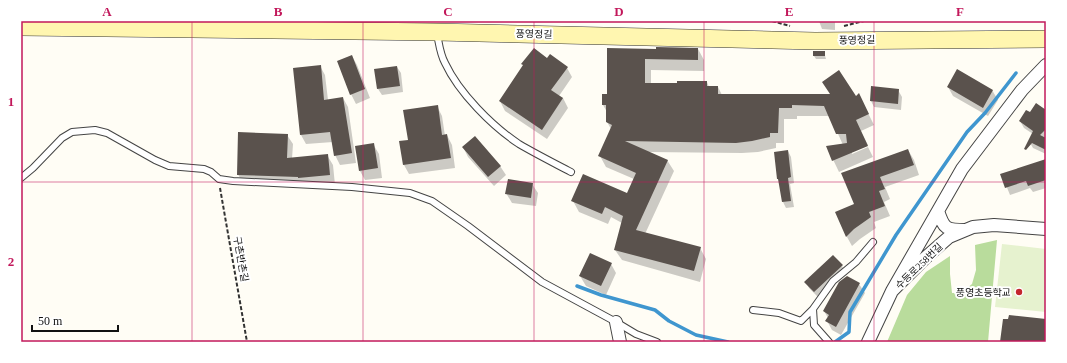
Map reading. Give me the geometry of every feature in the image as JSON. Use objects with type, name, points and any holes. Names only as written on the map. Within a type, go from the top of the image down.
[{"type":"street","name":"풍영정길","points":[[21,27],[437,32],[816,41],[1046,39]]},
{"type":"street","points":[[892,291],[962,169],[1022,90],[1046,65]]},
{"type":"street","points":[[938,212],[942,224],[950,230],[966,230]]},
{"type":"street","name":"수등로258번길","points":[[868,342],[892,291],[925,258],[949,237],[973,227],[994,225],[1046,230]]},
{"type":"street","points":[[616,322],[620,342]]},
{"type":"lane","points":[[437,32],[444,62],[461,88],[481,112],[492,123],[520,144],[571,172]]},
{"type":"lane","points":[[21,178],[33,168],[62,138],[72,132],[95,130],[107,133],[169,166],[204,168],[219,179],[352,187],[410,193],[432,201],[468,226],[542,282],[636,334],[657,342]]},
{"type":"lane","points":[[753,310],[779,313],[801,321],[813,309],[833,281],[856,262],[873,242]]},
{"type":"lane","points":[[813,309],[814,325],[827,340]]},
{"type":"path","points":[[842,26],[864,21]]},
{"type":"path","name":"구촌반촌길","points":[[219,179],[247,342]]},
{"type":"green space","points":[[997,240],[988,342],[887,342],[907,295],[926,272],[950,256],[952,293],[961,293],[972,284],[976,270],[975,245]]},
{"type":"green space","points":[[1002,244],[1046,249],[1046,312],[995,307]]},
{"type":"building","points":[[656,47],[698,48],[698,60],[645,59],[645,83],[707,81],[707,86],[718,86],[718,94],[830,94],[822,82],[839,70],[856,96],[859,93],[869,114],[856,120],[868,146],[832,161],[826,146],[847,143],[846,134],[836,134],[824,106],[792,105],[792,108],[779,108],[778,133],[770,133],[770,137],[752,141],[736,143],[625,141],[668,160],[636,230],[701,247],[694,271],[614,250],[623,216],[605,207],[602,214],[571,201],[583,174],[627,193],[636,173],[598,156],[612,125],[606,122],[606,105],[602,105],[602,94],[607,94],[607,48],[656,49]]},
{"type":"building","points":[[534,48],[547,58],[550,54],[568,67],[551,90],[563,98],[542,130],[499,101],[523,65],[521,64]]},
{"type":"building","points":[[813,51],[825,51],[825,56],[813,56]]},
{"type":"building","points":[[352,55],[365,89],[350,95],[337,61]]},
{"type":"building","points":[[321,65],[324,100],[343,97],[352,153],[334,156],[330,132],[300,135],[293,68]]},
{"type":"building","points":[[397,66],[400,86],[377,89],[374,69]]},
{"type":"building","points":[[957,69],[993,90],[983,108],[947,87]]},
{"type":"building","points":[[871,86],[899,89],[898,104],[870,101]]},
{"type":"building","points":[[1036,103],[1046,110],[1046,129],[1040,135],[1046,138],[1046,150],[1032,143],[1026,150],[1024,149],[1033,131],[1019,121],[1026,110],[1030,112]]},
{"type":"building","points":[[438,105],[442,135],[447,134],[451,158],[403,165],[399,141],[408,140],[403,110]]},
{"type":"building","points":[[238,132],[288,134],[287,158],[328,154],[330,175],[298,178],[237,175]]},
{"type":"building","points":[[475,136],[501,166],[488,177],[462,147]]},
{"type":"building","points":[[374,143],[378,168],[359,171],[355,146]]},
{"type":"building","points":[[908,149],[914,165],[880,177],[885,189],[879,191],[885,206],[869,212],[871,217],[854,229],[846,237],[835,212],[854,204],[841,173]]},
{"type":"building","points":[[788,150],[791,177],[788,178],[791,201],[782,202],[777,179],[774,152]]},
{"type":"building","points":[[1046,159],[1046,180],[1028,186],[1026,181],[1005,188],[1000,174]]},
{"type":"building","points":[[508,179],[533,183],[531,198],[505,194]]},
{"type":"building","points":[[590,253],[612,263],[601,286],[579,276]]},
{"type":"building","points":[[833,255],[843,265],[814,292],[804,282]]},
{"type":"building","points":[[847,276],[860,283],[836,327],[825,321],[829,315],[823,311],[839,282]]},
{"type":"building","points":[[1009,315],[1046,319],[1046,342],[1000,342],[1003,319],[1008,319]]},
{"type":"waterway","points":[[835,342],[849,332],[850,312],[896,235],[967,132],[985,113],[1016,73]]},
{"type":"waterway","points":[[577,286],[601,295],[655,310],[669,321],[696,335],[728,342]]},
{"type":"place","name":"풍영초등학교","points":[[1019,292]]}]
